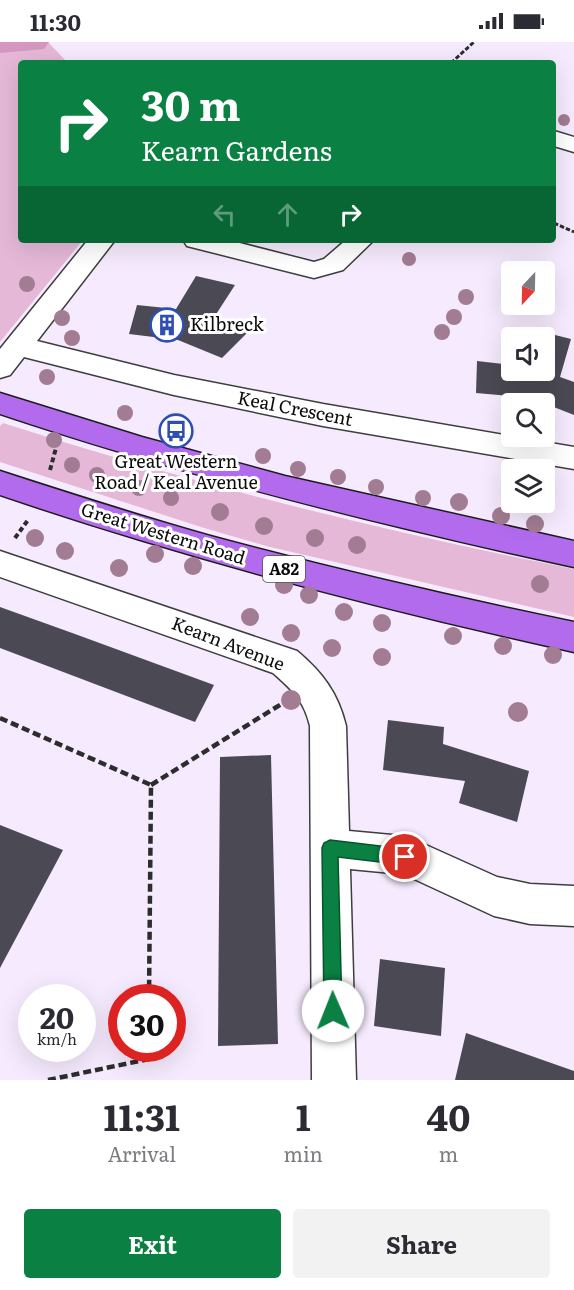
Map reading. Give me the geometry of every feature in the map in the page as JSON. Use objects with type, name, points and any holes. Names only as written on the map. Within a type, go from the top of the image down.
[{"type":"main road","points":[[0,403],[132,446],[269,485],[574,554]]},
{"type":"main road","name":"Great Western Road","points":[[0,483],[217,552],[415,601],[574,637]]},
{"type":"street","points":[[556,139],[574,145]]},
{"type":"street","points":[[0,368],[100,243]]},
{"type":"street","points":[[208,243],[314,270],[323,270],[358,243]]},
{"type":"street","name":"Keal Crescent","points":[[18,346],[174,385],[323,415],[574,458]]},
{"type":"street","name":"Kearn Avenue","points":[[0,564],[285,662],[311,685],[324,704],[328,726],[334,1080]]},
{"type":"street","points":[[330,848],[392,854],[417,860],[494,896],[530,904],[574,906]]},
{"type":"path","points":[[454,60],[474,42]]},
{"type":"path","points":[[556,224],[574,232]]},
{"type":"path","points":[[151,785],[311,685]]},
{"type":"path","points":[[0,718],[151,785]]},
{"type":"path","points":[[149,984],[151,785]]},
{"type":"path","points":[[48,1080],[135,1062]]},
{"type":"shaded area","points":[[0,42],[48,42],[65,60],[18,60],[18,243],[81,243],[0,342]]},
{"type":"shaded area","points":[[0,42],[49,42],[44,49],[0,53]]},
{"type":"shaded area","points":[[3,423],[215,486],[430,539],[574,569],[574,617],[270,547],[0,462],[0,426]]},
{"type":"building","name":"Kilbreck","points":[[196,276],[235,285],[213,319],[247,333],[222,358],[178,340],[129,334],[137,305],[176,309]]},
{"type":"building","points":[[555,335],[571,339],[560,377],[574,382],[574,415],[555,407],[555,393],[501,393],[501,395],[476,393],[477,361],[501,364],[501,381],[555,381]]},
{"type":"building","points":[[0,607],[214,685],[195,722],[0,648]]},
{"type":"building","points":[[388,720],[444,727],[443,744],[529,771],[517,822],[459,803],[465,781],[383,770]]},
{"type":"building","points":[[271,755],[278,1044],[218,1046],[220,757]]},
{"type":"building","points":[[0,825],[63,850],[0,968]]},
{"type":"building","points":[[380,959],[445,968],[441,1036],[374,1026]]},
{"type":"building","points":[[466,1033],[574,1071],[574,1080],[455,1080]]},
{"type":"place","name":"Kilbreck","points":[[167,325]]},
{"type":"place","name":"Great Western Road / Keal Avenue","points":[[176,431]]},
{"type":"route","points":[[333,1011],[330,848],[405,857]]}]
